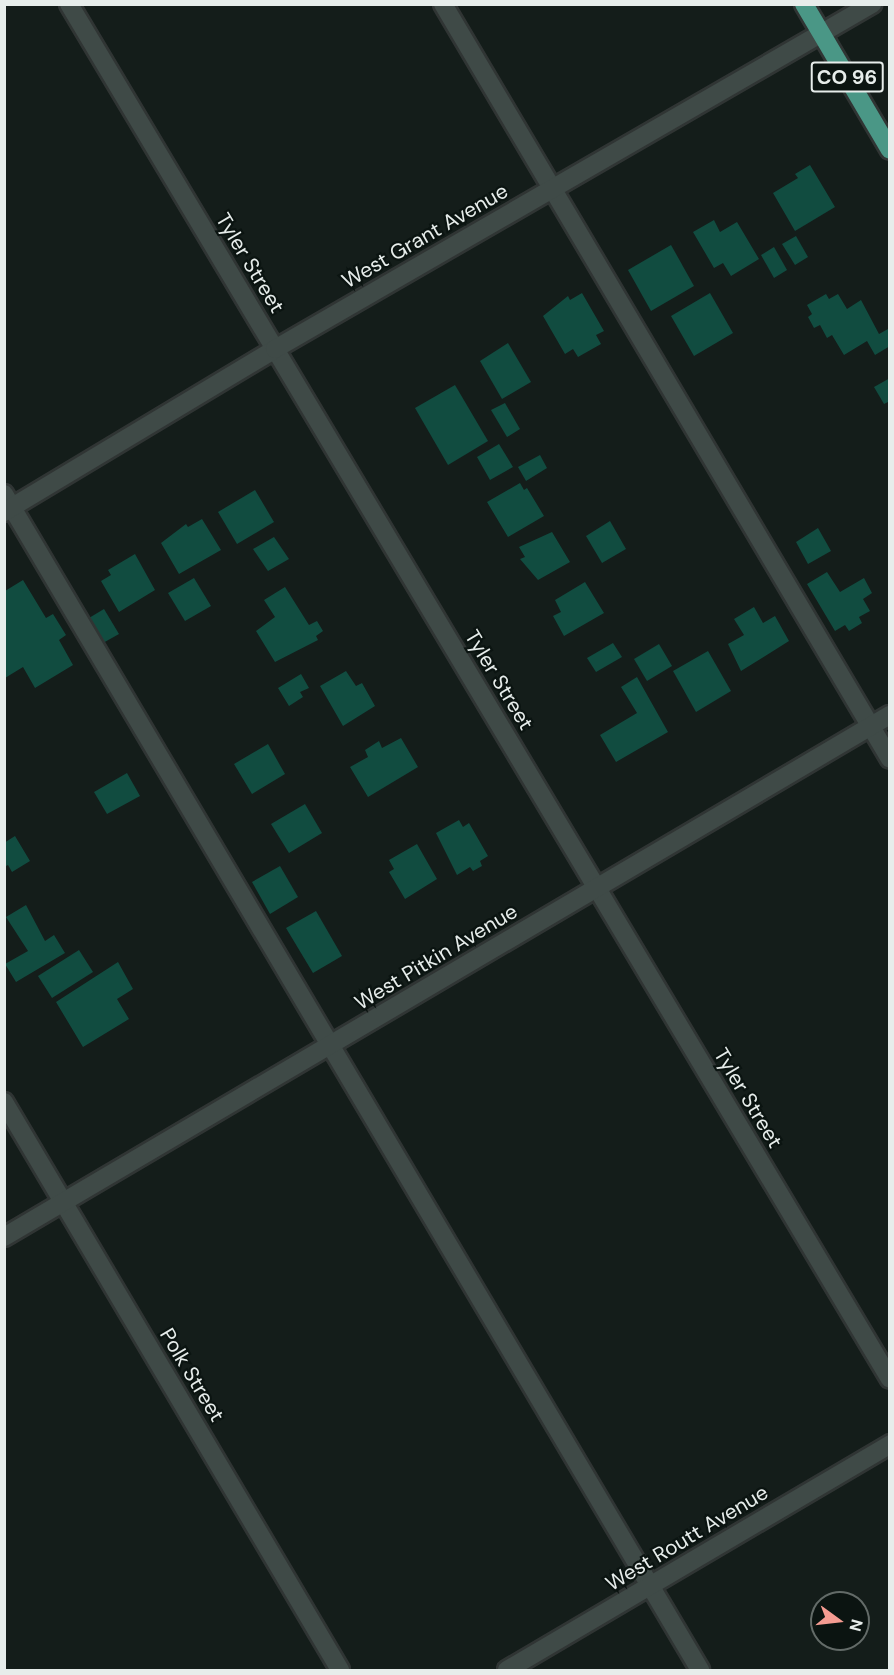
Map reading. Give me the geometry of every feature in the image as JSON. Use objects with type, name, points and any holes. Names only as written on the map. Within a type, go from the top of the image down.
[{"type":"main road","name":"CO 96","points":[[804,4],[890,150]]},
{"type":"street","name":"Tyler Street","points":[[69,4],[890,1379]]},
{"type":"street","points":[[442,4],[890,759]]},
{"type":"street","name":"West Grant Avenue","points":[[7,504],[872,4]]},
{"type":"street","points":[[7,504],[700,1671]]},
{"type":"street","name":"West Pitkin Avenue","points":[[4,1237],[890,715]]},
{"type":"street","name":"Polk Street","points":[[4,1102],[340,1671]]},
{"type":"street","name":"West Routt Avenue","points":[[507,1671],[890,1444]]},
{"type":"building","points":[[810,165],[835,207],[795,231],[773,193],[798,178],[795,174]]},
{"type":"building","points":[[714,220],[720,232],[737,222],[759,259],[731,276],[723,263],[714,268],[693,232]]},
{"type":"building","points":[[796,236],[808,257],[795,265],[782,244]]},
{"type":"building","points":[[671,245],[694,286],[651,311],[628,270]]},
{"type":"building","points":[[774,247],[787,270],[774,278],[761,255]]},
{"type":"building","points":[[582,293],[604,331],[596,335],[601,344],[578,357],[573,349],[565,354],[543,316],[568,296],[570,300]]},
{"type":"building","points":[[710,293],[733,333],[694,356],[671,316]]},
{"type":"building","points":[[826,294],[829,299],[838,294],[847,309],[861,300],[879,334],[888,329],[890,346],[875,355],[867,341],[844,355],[832,335],[827,338],[820,325],[814,328],[808,317],[812,314],[807,305]]},
{"type":"building","points":[[508,343],[531,382],[502,399],[480,361]]},
{"type":"building","points":[[890,378],[890,401],[884,404],[874,387]]},
{"type":"building","points":[[455,385],[488,441],[448,465],[415,408]]},
{"type":"building","points":[[505,403],[520,429],[507,437],[491,410]]},
{"type":"building","points":[[499,444],[513,467],[490,480],[477,457]]},
{"type":"building","points":[[540,455],[547,468],[526,481],[518,467]]},
{"type":"building","points":[[520,483],[524,490],[527,488],[544,516],[508,537],[487,502]]},
{"type":"building","points":[[255,490],[274,522],[237,544],[218,512]]},
{"type":"building","points":[[202,519],[221,550],[179,574],[161,543],[186,524],[188,527]]},
{"type":"building","points":[[610,521],[626,549],[602,563],[586,536]]},
{"type":"building","points":[[818,528],[831,551],[808,564],[796,542]]},
{"type":"building","points":[[552,532],[570,562],[538,580],[520,559],[525,557],[519,547]]},
{"type":"building","points":[[274,537],[289,559],[268,571],[253,549]]},
{"type":"building","points":[[135,554],[155,590],[119,612],[101,581],[111,575],[108,570]]},
{"type":"building","points":[[827,572],[840,592],[864,578],[872,593],[863,599],[870,611],[859,617],[862,623],[849,631],[845,625],[835,631],[807,584]]},
{"type":"building","points":[[194,578],[211,606],[185,621],[168,593]]},
{"type":"building","points":[[23,580],[46,618],[53,614],[66,635],[59,640],[73,665],[35,688],[23,667],[5,678],[5,591]]},
{"type":"building","points":[[585,582],[604,613],[564,636],[553,616],[561,612],[555,600]]},
{"type":"building","points":[[285,587],[309,625],[317,621],[323,631],[316,636],[318,640],[275,662],[256,631],[275,617],[264,600]]},
{"type":"building","points":[[754,607],[763,623],[775,616],[789,641],[741,671],[728,644],[744,635],[734,619]]},
{"type":"building","points":[[104,609],[119,634],[103,643],[89,618]]},
{"type":"building","points":[[613,643],[622,657],[596,672],[587,658]]},
{"type":"building","points":[[659,644],[672,666],[647,681],[634,659]]},
{"type":"building","points":[[708,651],[731,691],[696,712],[673,671]]},
{"type":"building","points":[[346,671],[356,686],[362,683],[375,706],[343,726],[320,686]]},
{"type":"building","points":[[301,674],[309,688],[300,692],[303,697],[289,706],[278,688]]},
{"type":"building","points":[[637,677],[668,732],[616,762],[600,735],[637,713],[621,687]]},
{"type":"building","points":[[401,738],[418,767],[368,797],[350,767],[368,757],[365,750],[379,741],[382,748]]},
{"type":"building","points":[[268,744],[285,774],[252,794],[234,764]]},
{"type":"building","points":[[127,773],[140,796],[107,814],[94,792]]},
{"type":"building","points":[[305,804],[322,833],[289,853],[271,824]]},
{"type":"building","points":[[459,820],[463,827],[469,823],[488,856],[480,861],[482,866],[473,871],[470,867],[457,875],[436,833]]},
{"type":"building","points":[[15,836],[30,861],[12,872],[8,865],[4,867],[4,843]]},
{"type":"building","points":[[417,844],[437,879],[405,899],[389,872],[394,869],[389,860]]},
{"type":"building","points":[[280,866],[298,897],[270,914],[252,882]]},
{"type":"building","points":[[26,905],[45,941],[54,935],[65,953],[16,982],[5,964],[28,951],[6,917]]},
{"type":"building","points":[[316,911],[342,956],[313,973],[286,928]]},
{"type":"building","points":[[79,950],[93,972],[52,998],[38,976]]},
{"type":"building","points":[[118,962],[133,989],[117,999],[129,1019],[83,1047],[56,1002]]}]
